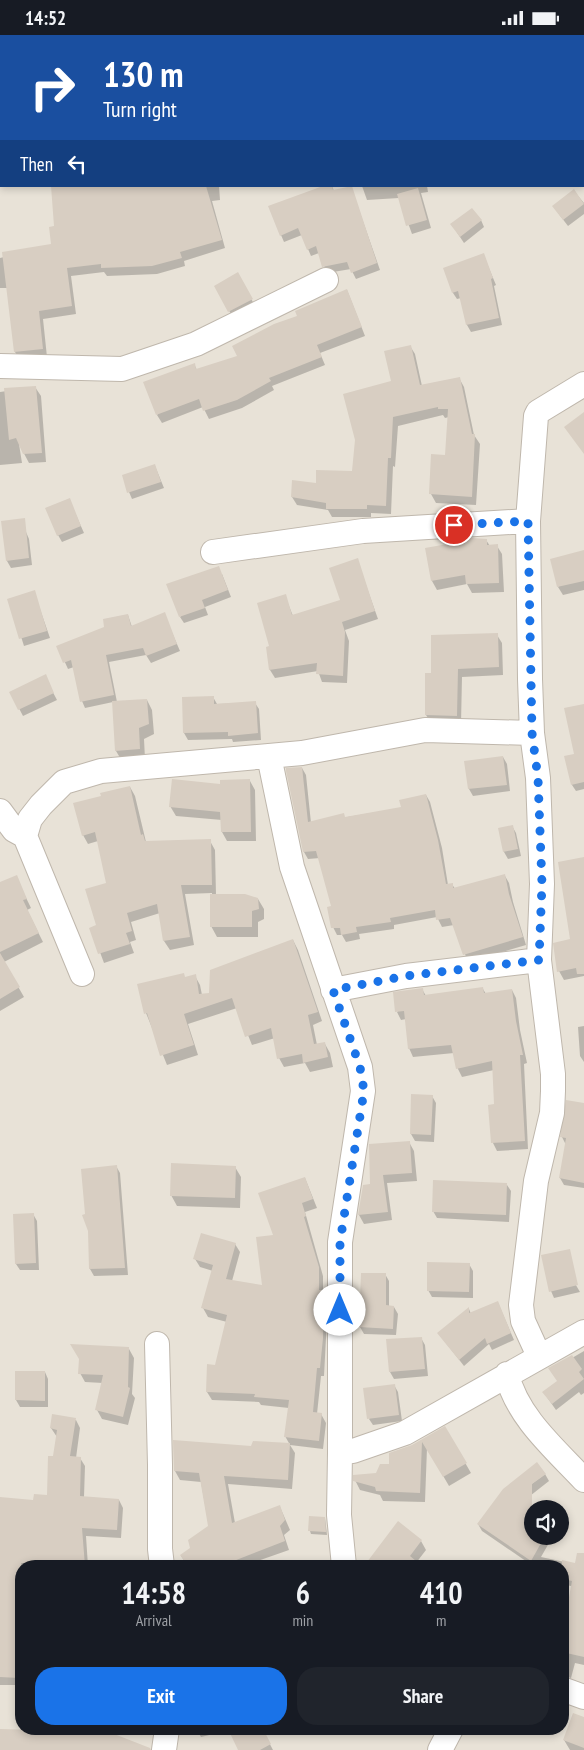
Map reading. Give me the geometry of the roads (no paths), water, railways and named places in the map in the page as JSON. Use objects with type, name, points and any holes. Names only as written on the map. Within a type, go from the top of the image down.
[{"type":"street","points":[[0,367],[122,369],[196,344],[326,280]]},
{"type":"street","points":[[539,1356],[524,1321],[522,1305],[536,1181],[552,1113],[553,1074],[539,960],[542,884],[538,778],[532,733],[528,521],[536,416],[538,412],[584,384]]},
{"type":"street","points":[[213,552],[362,531],[528,521]]},
{"type":"street","points":[[82,974],[25,836],[30,819],[64,782],[81,775],[101,771],[302,753],[424,730],[532,733]]},
{"type":"street","points":[[269,756],[292,867],[360,1067],[364,1091],[340,1242],[339,1515],[343,1560]]},
{"type":"street","points":[[0,811],[14,830],[25,836]]},
{"type":"street","points":[[333,990],[406,976],[539,960]]},
{"type":"street","points":[[340,1453],[353,1451],[405,1433],[503,1383],[539,1356],[584,1332]]},
{"type":"street","points":[[157,1345],[161,1560]]},
{"type":"street","points":[[503,1383],[540,1433],[584,1480]]},
{"type":"street","points":[[569,1692],[584,1697]]},
{"type":"street","points":[[164,1750],[166,1735]]},
{"type":"street","points":[[440,1750],[448,1735]]}]
